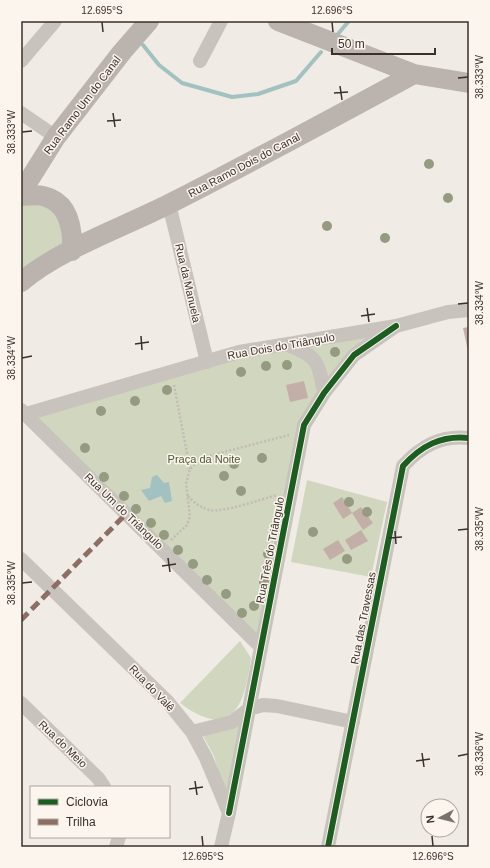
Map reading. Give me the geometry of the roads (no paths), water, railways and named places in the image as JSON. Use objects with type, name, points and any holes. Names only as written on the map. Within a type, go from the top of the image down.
[{"type":"street","points":[[21,61],[56,21]]},
{"type":"street","name":"Rua Ramo Um do Canal","points":[[21,194],[56,137],[122,52],[149,21]]},
{"type":"street","points":[[200,61],[221,21]]},
{"type":"street","points":[[278,21],[414,74],[469,83]]},
{"type":"street","name":"Rua Ramo Dois do Canal","points":[[21,282],[32,272],[169,204],[414,74]]},
{"type":"street","points":[[21,113],[56,137]]},
{"type":"street","points":[[32,175],[41,195]]},
{"type":"street","points":[[21,194],[41,195],[59,205],[66,213],[72,226],[72,251]]},
{"type":"street","name":"Rua da Manuela","points":[[169,204],[207,362]]},
{"type":"street","name":"Rua Dois do Triângulo","points":[[24,412],[239,352],[396,326],[448,312],[469,310]]},
{"type":"street","name":"Rua Três do Triângulo","points":[[228,813],[304,425],[324,393],[354,355],[396,326]]},
{"type":"street","points":[[286,345],[306,352],[315,361],[320,371],[324,393]]},
{"type":"street","name":"Rua Um do Triângulo","points":[[24,412],[120,509],[261,646]]},
{"type":"street","name":"Rua das Travessas","points":[[328,847],[403,466],[416,452],[431,443],[448,438],[469,438]]},
{"type":"street","name":"Rua do Valê","points":[[21,559],[167,701],[192,732],[206,758],[228,813]]},
{"type":"street","name":"Rua do Meio","points":[[21,703],[98,778],[103,786]]},
{"type":"street","points":[[192,732],[232,722],[249,708],[263,705],[277,706],[353,722]]},
{"type":"street","points":[[221,847],[228,813]]},
{"type":"water","points":[[157,475],[164,483],[169,482],[172,501],[165,503],[161,496],[149,501],[141,490],[150,488],[152,477]]},
{"type":"waterway","points":[[337,35],[349,21]]},
{"type":"waterway","points":[[143,45],[159,65],[182,83],[232,97],[258,94],[296,81],[321,52]]},
{"type":"park label","name":"Praça da Noite","points":[[204,459]]}]
